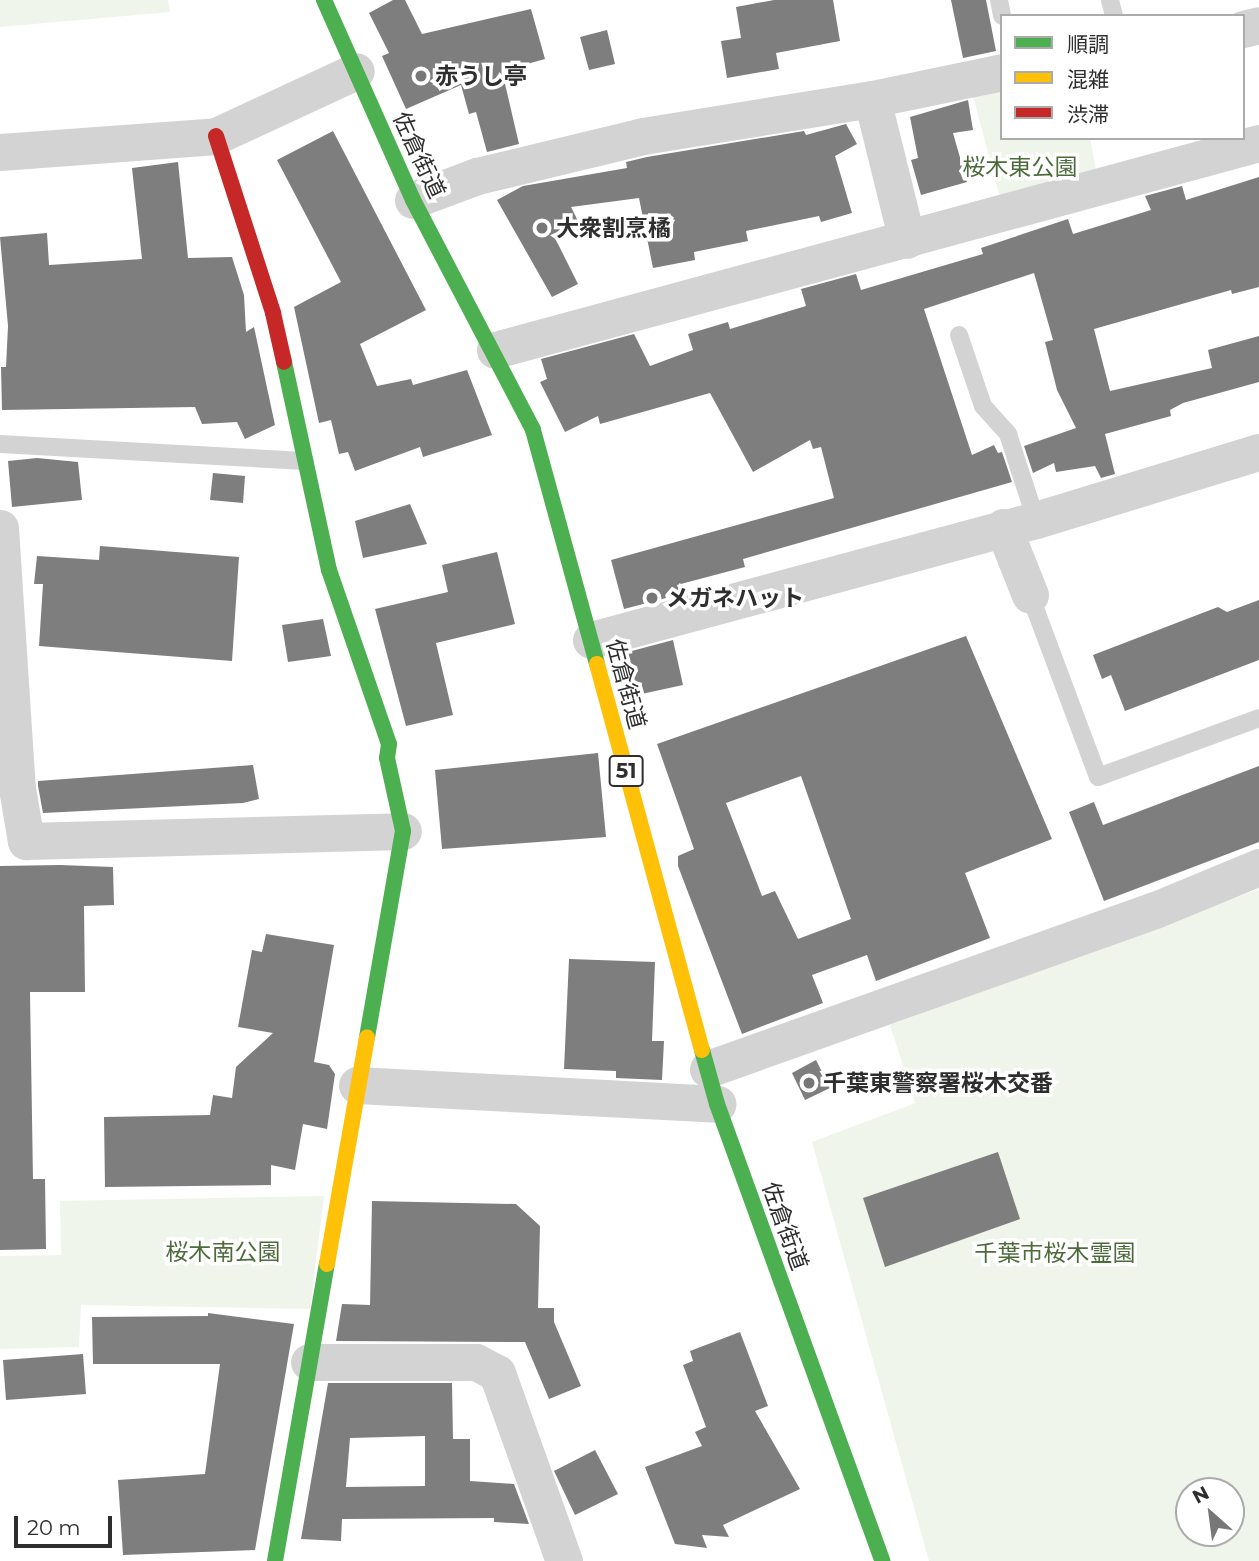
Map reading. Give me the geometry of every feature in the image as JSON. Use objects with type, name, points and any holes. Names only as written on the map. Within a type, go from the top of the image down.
[{"type":"main road","name":"佐倉街道","points":[[324,0],[413,200],[495,350],[533,430],[717,1104],[882,1561]]},
{"type":"main road","points":[[216,136],[273,313],[328,570],[389,744],[387,758],[403,831],[275,1561]]},
{"type":"street","points":[[0,152],[216,136],[356,71]]},
{"type":"street","points":[[413,200],[477,176],[643,136],[872,99],[1000,72]]},
{"type":"street","points":[[872,99],[907,240]]},
{"type":"street","points":[[495,350],[1259,143]]},
{"type":"street","points":[[591,640],[1019,523],[1259,452]]},
{"type":"street","points":[[1019,523],[1030,595]]},
{"type":"street","points":[[0,528],[9,788],[26,841],[403,831]]},
{"type":"street","points":[[708,1069],[1155,910],[1259,867]]},
{"type":"street","points":[[357,1085],[717,1104]]},
{"type":"street","points":[[309,1362],[476,1362],[497,1373],[564,1561]]},
{"type":"lane","points":[[959,335],[983,405],[1008,434],[1019,523]]},
{"type":"lane","points":[[0,444],[305,461]]},
{"type":"lane","points":[[1030,595],[1098,777],[1259,718]]},
{"type":"green space","points":[[0,0],[168,0],[170,12],[0,27]]},
{"type":"green space","name":"桜木東公園","points":[[1000,83],[1000,140],[1090,140],[1097,175],[1001,201],[970,85]]},
{"type":"green space","name":"千葉市桜木霊園","points":[[1259,889],[1259,1561],[929,1561],[812,1142],[915,1103],[890,1025]]},
{"type":"green space","name":"桜木南公園","points":[[324,1196],[310,1309],[81,1305],[79,1347],[0,1349],[0,1256],[61,1255],[60,1201]]},
{"type":"building","points":[[393,0],[405,0],[422,34],[531,9],[545,59],[502,71],[519,144],[487,152],[476,112],[469,114],[461,85],[406,109],[382,56],[389,53],[369,13]]},
{"type":"building","points":[[774,0],[833,0],[840,41],[776,53],[779,69],[727,78],[721,41],[741,38],[736,7]]},
{"type":"building","points":[[951,0],[986,0],[996,51],[963,58]]},
{"type":"building","points":[[607,30],[615,64],[589,70],[580,37]]},
{"type":"building","points":[[968,100],[973,130],[953,133],[967,182],[921,195],[911,160],[918,158],[910,117]]},
{"type":"building","points":[[846,124],[857,144],[835,156],[852,213],[821,222],[819,216],[746,231],[748,241],[694,252],[695,260],[653,268],[639,198],[571,207],[580,225],[555,238],[578,284],[552,297],[497,200],[523,186],[627,168],[626,162],[647,157],[804,131],[806,135]]},
{"type":"building","points":[[333,131],[426,310],[360,344],[377,386],[411,379],[413,385],[467,370],[492,435],[423,457],[420,447],[355,471],[348,452],[339,454],[331,420],[319,423],[294,307],[341,282],[277,160]]},
{"type":"building","points":[[178,162],[188,258],[232,257],[244,295],[246,332],[254,327],[275,425],[245,439],[237,422],[202,424],[195,407],[2,410],[1,367],[6,367],[8,326],[0,237],[47,233],[49,265],[142,259],[132,168]]},
{"type":"building","points":[[1259,177],[1259,287],[1232,294],[1231,290],[1094,329],[1110,391],[1212,368],[1208,350],[1259,336],[1259,382],[1183,403],[1170,410],[1171,416],[1105,434],[1115,474],[1101,478],[1095,466],[1056,472],[1054,463],[1033,473],[1024,446],[1076,428],[1057,390],[1045,342],[1053,340],[1034,273],[924,309],[972,455],[994,445],[998,453],[1002,452],[1012,482],[743,559],[745,567],[677,585],[679,591],[665,595],[666,598],[624,609],[611,560],[834,498],[821,447],[813,449],[810,440],[753,472],[710,393],[600,424],[598,416],[565,432],[540,382],[547,379],[541,359],[634,334],[650,366],[693,350],[688,334],[728,322],[730,329],[806,306],[801,289],[856,274],[861,290],[983,254],[981,248],[1068,219],[1073,234],[1151,210],[1145,196],[1182,186],[1186,200]]},
{"type":"building","points":[[37,458],[78,462],[82,500],[12,507],[8,461]]},
{"type":"building","points":[[213,473],[245,476],[243,503],[210,500]]},
{"type":"building","points":[[410,504],[427,544],[363,558],[355,521]]},
{"type":"building","points":[[100,546],[239,557],[232,661],[39,646],[43,584],[34,584],[37,556],[99,560]]},
{"type":"building","points":[[497,552],[515,624],[436,643],[453,715],[406,726],[375,609],[448,592],[442,565]]},
{"type":"building","points":[[1259,600],[1259,660],[1125,711],[1111,675],[1102,679],[1093,655],[1218,607],[1227,612]]},
{"type":"building","points":[[323,619],[331,656],[288,662],[282,625]]},
{"type":"building","points":[[966,636],[1052,839],[965,873],[990,938],[876,981],[867,955],[812,975],[823,1003],[742,1034],[678,866],[678,856],[694,849],[657,744]],"holes":[[[801,776],[851,919],[798,939],[775,891],[762,896],[726,803]]]},
{"type":"building","points":[[673,640],[683,685],[637,695],[628,652]]},
{"type":"building","points":[[598,753],[606,837],[442,849],[435,770]]},
{"type":"building","points":[[253,765],[259,799],[243,803],[43,813],[38,786],[38,781]]},
{"type":"building","points":[[1259,766],[1259,842],[1104,901],[1069,812],[1094,802],[1103,825]]},
{"type":"building","points":[[0,866],[113,867],[114,905],[84,906],[85,992],[30,992],[33,1179],[45,1179],[46,1249],[0,1250]]},
{"type":"building","points":[[266,934],[334,945],[314,1062],[329,1065],[335,1074],[327,1129],[303,1124],[295,1170],[271,1165],[271,1185],[105,1187],[104,1117],[210,1115],[213,1095],[232,1098],[236,1067],[273,1033],[238,1027],[252,950],[262,952]]},
{"type":"building","points":[[569,959],[655,962],[652,1041],[664,1041],[662,1080],[616,1078],[616,1071],[564,1069]]},
{"type":"building","points":[[816,1060],[830,1088],[805,1100],[792,1073]]},
{"type":"building","points":[[998,1152],[1020,1219],[885,1267],[863,1198]]},
{"type":"building","points":[[372,1201],[516,1204],[540,1226],[538,1308],[554,1308],[554,1322],[581,1386],[549,1399],[525,1342],[336,1341],[342,1304],[370,1305]]},
{"type":"building","points":[[208,1313],[294,1324],[255,1550],[123,1555],[118,1480],[205,1474],[220,1364],[93,1364],[92,1317],[208,1316]]},
{"type":"building","points":[[740,1332],[768,1406],[755,1411],[800,1489],[723,1525],[729,1537],[702,1535],[707,1548],[675,1544],[645,1467],[702,1446],[695,1432],[706,1427],[683,1365],[693,1361],[690,1351]]},
{"type":"building","points":[[83,1354],[86,1394],[6,1400],[3,1360]]},
{"type":"building","points":[[328,1383],[452,1383],[453,1439],[470,1439],[470,1481],[514,1484],[529,1524],[494,1522],[494,1518],[342,1519],[341,1541],[301,1539]],"holes":[[[425,1436],[425,1486],[346,1487],[350,1438]]]},
{"type":"building","points":[[595,1450],[618,1494],[575,1515],[554,1471]]},
{"type":"traffic: fast","points":[[324,0],[413,200],[533,430],[597,664]]},
{"type":"traffic: fast","points":[[284,362],[329,570],[389,744],[387,758],[403,831],[367,1038]]},
{"type":"traffic: fast","points":[[702,1050],[717,1104],[882,1561]]},
{"type":"traffic: fast","points":[[275,1561],[327,1264]]},
{"type":"traffic: slow","points":[[597,664],[702,1050]]},
{"type":"traffic: slow","points":[[327,1264],[367,1038]]},
{"type":"traffic: jam","points":[[216,136],[273,313],[284,362]]},
{"type":"place","name":"赤うし亭","points":[[421,76]]},
{"type":"place","name":"大衆割烹橘","points":[[542,228]]},
{"type":"place","name":"メガネハット","points":[[652,598]]},
{"type":"place","name":"千葉東警察署桜木交番","points":[[809,1083]]}]
